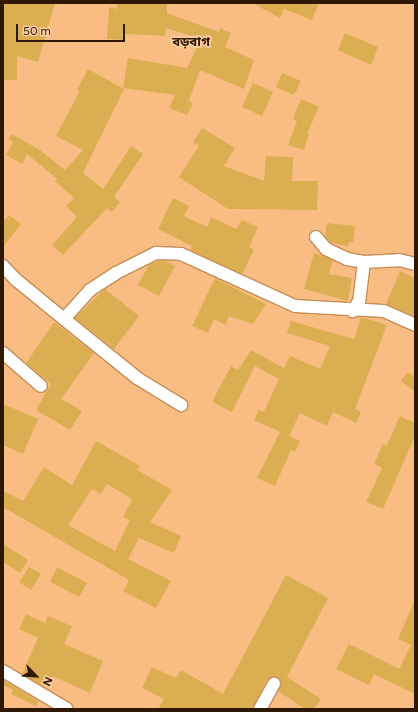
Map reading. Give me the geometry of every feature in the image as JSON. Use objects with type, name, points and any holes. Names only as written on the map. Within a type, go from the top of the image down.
[{"type":"street","points":[[316,237],[326,250],[347,259],[364,262],[399,260],[415,264]]},
{"type":"street","points":[[64,319],[90,290],[116,273],[156,253],[180,254],[295,306],[353,311],[384,311],[415,325]]},
{"type":"street","points":[[353,311],[359,301],[364,262]]},
{"type":"street","points":[[3,266],[14,280],[137,378],[181,405]]},
{"type":"street","points":[[3,353],[41,386]]},
{"type":"street","points":[[3,671],[67,709]]},
{"type":"street","points":[[260,709],[274,684]]},
{"type":"building","points":[[3,3],[55,3],[38,62],[17,56],[17,80],[3,80]]},
{"type":"building","points":[[117,3],[167,3],[167,13],[219,32],[220,28],[231,33],[225,47],[254,60],[244,89],[200,70],[189,101],[193,103],[187,115],[169,108],[175,95],[123,88],[128,58],[187,68],[201,39],[166,28],[165,36],[125,34],[124,40],[107,39],[109,7],[117,9]]},
{"type":"building","points":[[252,3],[319,3],[312,20],[284,9],[280,18]]},
{"type":"building","points":[[345,33],[378,47],[371,65],[338,50]]},
{"type":"building","points":[[88,69],[124,89],[83,173],[103,189],[131,146],[143,154],[114,197],[120,202],[112,212],[107,208],[63,255],[52,245],[77,217],[66,206],[74,198],[55,181],[57,179],[27,154],[22,164],[6,155],[13,142],[9,139],[12,134],[40,150],[65,170],[83,150],[56,136],[80,91],[77,90]]},
{"type":"building","points":[[282,73],[301,81],[294,95],[276,87]]},
{"type":"building","points":[[253,83],[273,92],[262,116],[242,107]]},
{"type":"building","points":[[301,99],[319,107],[307,134],[309,134],[304,150],[288,145],[297,121],[293,119]]},
{"type":"building","points":[[202,128],[235,148],[224,166],[264,181],[266,156],[293,157],[292,181],[318,181],[317,210],[228,209],[179,177],[199,146],[193,142]]},
{"type":"building","points":[[173,198],[189,206],[184,216],[207,227],[211,217],[236,229],[242,220],[258,227],[249,247],[254,250],[242,274],[191,250],[192,246],[158,229]]},
{"type":"building","points":[[9,215],[21,224],[3,247],[3,222]]},
{"type":"building","points":[[327,223],[355,226],[353,242],[349,242],[348,246],[331,243],[325,236]]},
{"type":"building","points":[[314,253],[333,260],[329,274],[352,278],[348,301],[304,289]]},
{"type":"building","points":[[158,261],[165,261],[175,266],[159,296],[138,285],[149,265]]},
{"type":"building","points":[[400,271],[415,278],[415,316],[386,304]]},
{"type":"building","points":[[215,278],[266,304],[253,324],[229,316],[226,325],[214,319],[208,333],[192,326]]},
{"type":"building","points":[[105,289],[139,316],[114,349],[75,318]]},
{"type":"building","points":[[361,317],[387,325],[355,409],[361,412],[356,423],[333,412],[327,426],[300,413],[289,436],[254,420],[259,410],[264,412],[279,379],[255,366],[232,412],[212,402],[231,366],[238,370],[251,350],[284,368],[290,356],[320,369],[330,346],[287,333],[291,321],[354,339]]},
{"type":"building","points":[[54,322],[94,353],[61,399],[82,411],[70,430],[36,410],[51,384],[26,363]]},
{"type":"building","points":[[408,372],[415,377],[415,392],[401,381]]},
{"type":"building","points":[[3,404],[38,419],[23,454],[3,445]]},
{"type":"building","points":[[400,416],[415,423],[415,436],[383,509],[366,502],[382,468],[374,464],[383,444],[387,445]]},
{"type":"building","points":[[280,432],[300,441],[295,452],[291,450],[275,486],[257,478]]},
{"type":"building","points":[[96,441],[140,466],[137,470],[172,490],[150,522],[181,536],[174,553],[139,538],[128,559],[171,581],[156,608],[123,591],[129,580],[3,507],[3,491],[23,501],[44,467],[72,485]],"holes":[[[107,484],[132,499],[123,517],[130,520],[115,551],[68,525],[92,489],[101,494]]]},
{"type":"building","points":[[3,544],[28,560],[20,573],[3,562]]},
{"type":"building","points":[[29,567],[41,574],[31,590],[19,582]]},
{"type":"building","points":[[57,567],[87,583],[79,597],[50,582]]},
{"type":"building","points":[[286,575],[328,598],[287,677],[321,699],[314,709],[305,709],[278,691],[281,681],[274,677],[267,680],[252,709],[158,709],[164,699],[142,688],[152,667],[176,678],[181,670],[223,694]]},
{"type":"building","points":[[415,600],[415,694],[374,674],[369,685],[336,669],[349,644],[399,669],[411,645],[398,639]]},
{"type":"building","points":[[26,614],[45,623],[48,616],[72,626],[64,644],[103,661],[90,693],[52,676],[45,687],[22,674],[38,638],[19,629]]},
{"type":"building","points":[[3,680],[38,701],[36,706],[11,694],[13,690],[3,685]]},
{"type":"district","name":"বড়বাগ","points":[[191,42]]}]
